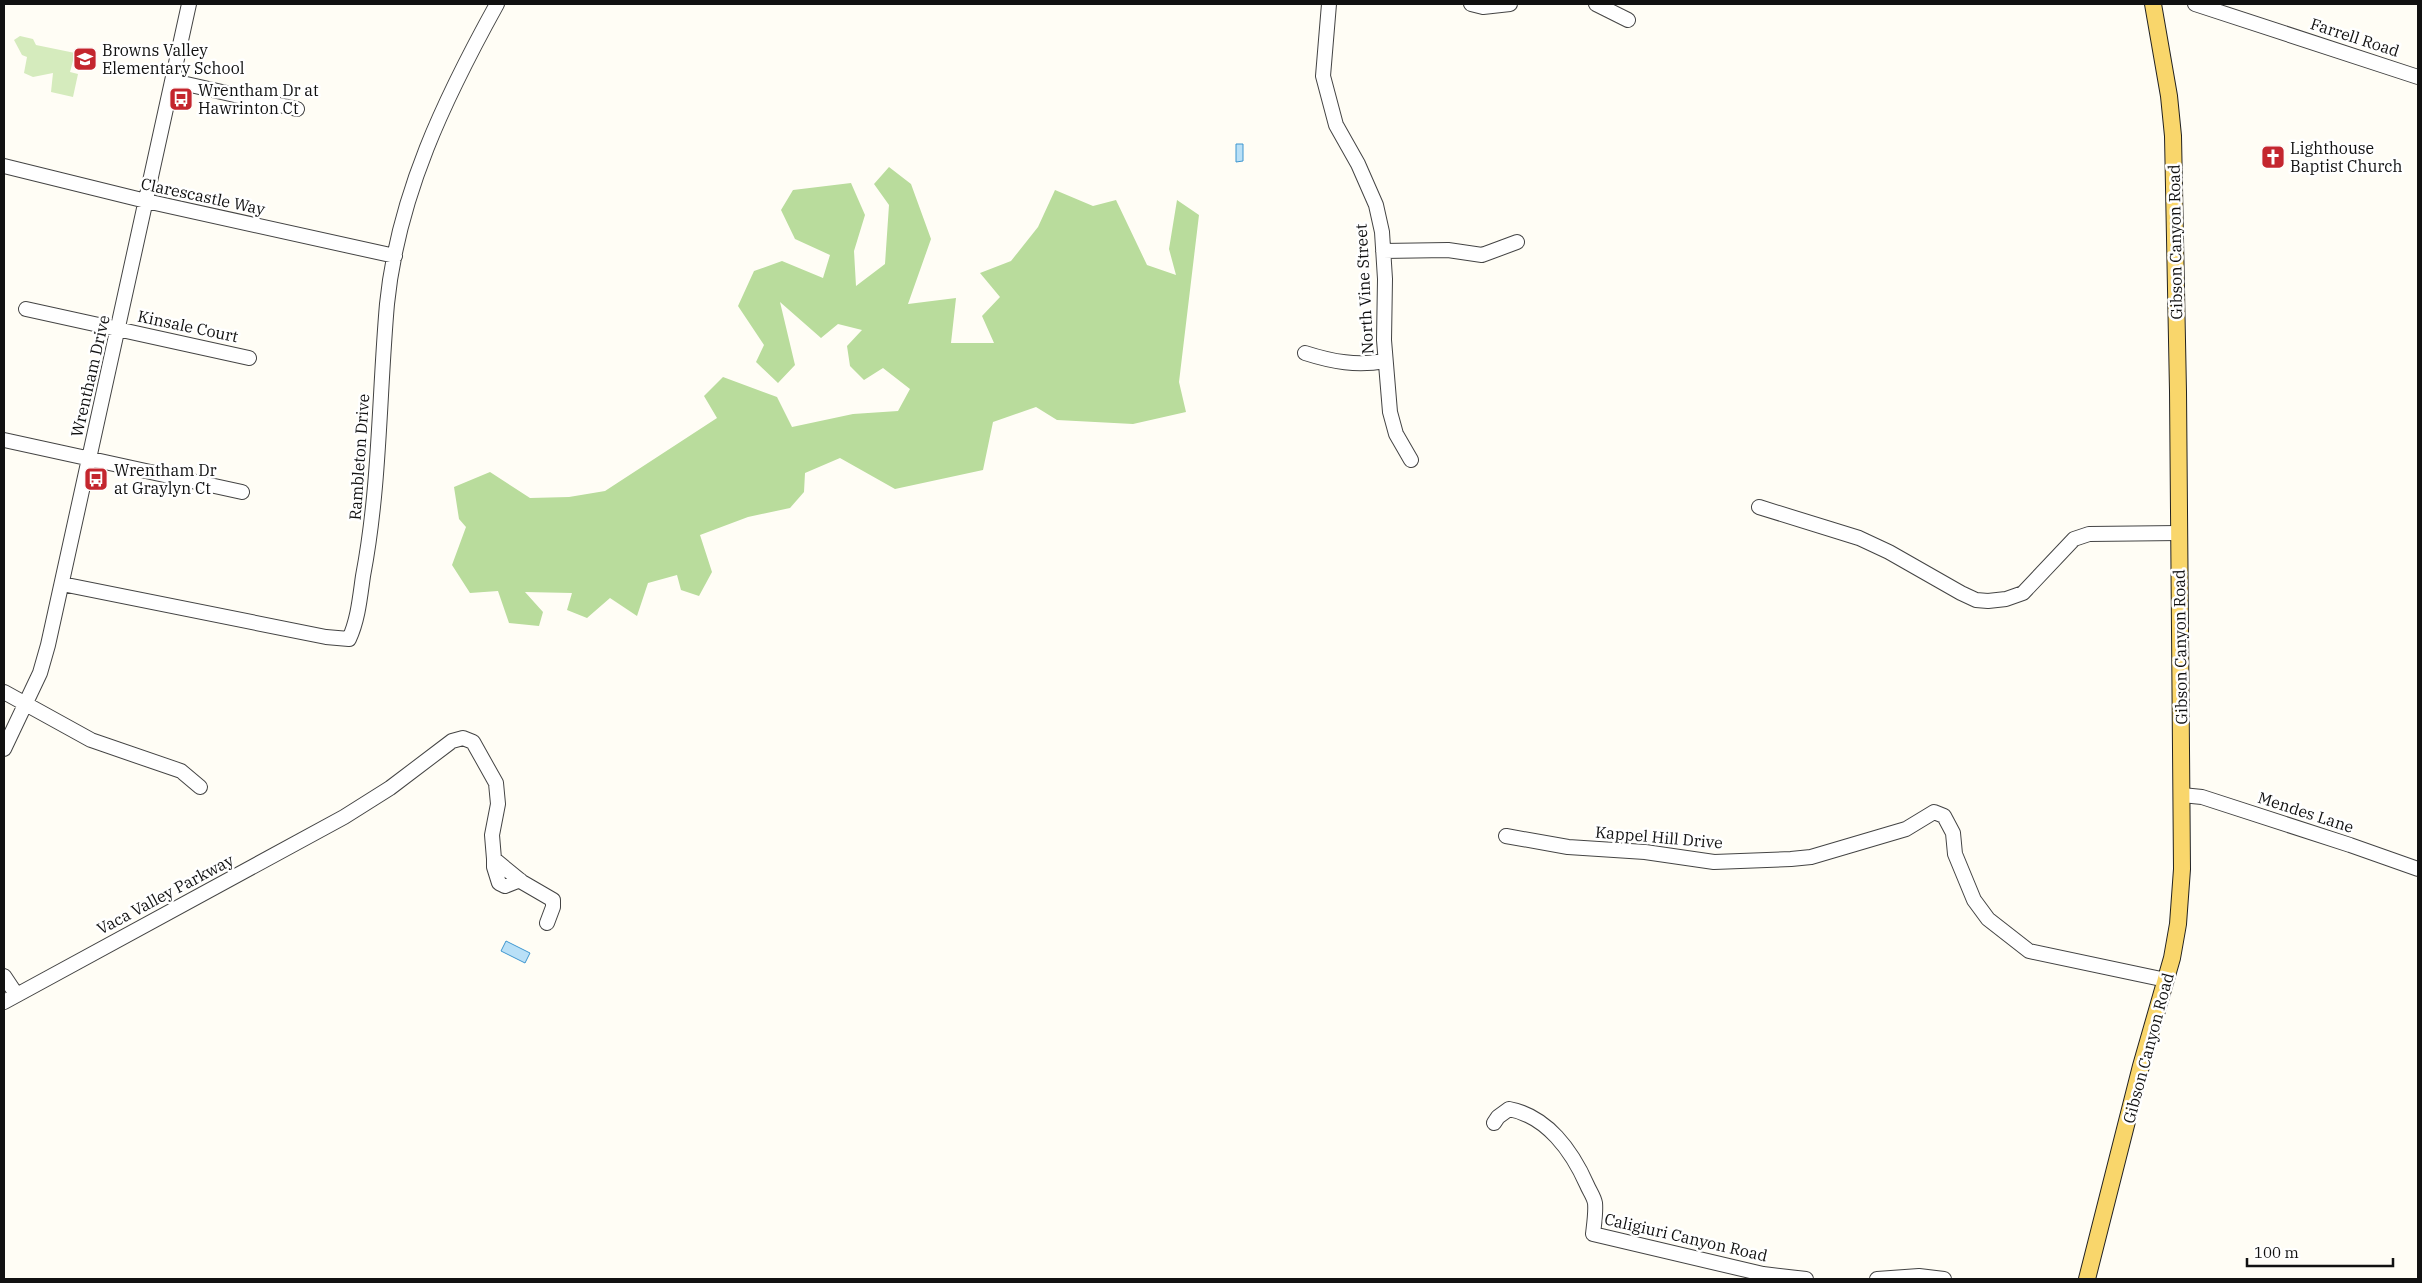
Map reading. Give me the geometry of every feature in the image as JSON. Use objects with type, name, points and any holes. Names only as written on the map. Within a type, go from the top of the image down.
[{"type":"main road","name":"Gibson Canyon Road","points":[[2087,1279],[2141,1066],[2166,980],[2178,924],[2182,869],[2173,136],[2157,4]]},
{"type":"street","name":"Wrentham Drive","points":[[4,749],[40,673],[48,645],[189,4]]},
{"type":"street","name":"Rambleton Drive","points":[[62,584],[337,639],[349,639],[354,630],[371,535],[388,302],[395,256],[410,196],[437,118],[497,4]]},
{"type":"street","name":"North Vine Street","points":[[1329,4],[1323,76],[1336,125],[1358,164],[1376,205],[1382,232],[1385,360],[1390,412],[1396,434],[1411,460]]},
{"type":"street","points":[[1471,4],[1483,7],[1510,4]]},
{"type":"street","points":[[1596,4],[1628,20]]},
{"type":"street","name":"Farrell Road","points":[[2195,4],[2418,76]]},
{"type":"street","points":[[173,81],[298,108]]},
{"type":"street","name":"Clarescastle Way","points":[[4,166],[146,201],[395,256]]},
{"type":"street","points":[[1383,250],[1448,250],[1482,255],[1517,242]]},
{"type":"street","name":"Kinsale Court","points":[[26,309],[249,358]]},
{"type":"street","points":[[1305,353],[1330,361],[1354,364],[1385,360]]},
{"type":"street","points":[[4,440],[242,492]]},
{"type":"street","points":[[1759,507],[1859,538],[1889,552],[1961,593],[1976,600],[1988,601],[2006,599],[2023,593],[2074,539],[2089,534],[2179,533]]},
{"type":"street","points":[[4,692],[91,740],[180,771],[200,787]]},
{"type":"street","name":"Vaca Valley Parkway","points":[[4,1002],[344,817],[390,788],[452,741],[463,738],[469,739],[477,748],[496,783],[498,804],[492,835],[494,859],[520,880],[553,900],[553,908],[547,922]]},
{"type":"street","name":"Mendes Lane","points":[[2182,796],[2202,797],[2350,844],[2418,869]]},
{"type":"street","name":"Kappel Hill Drive","points":[[1506,836],[1568,847],[1645,852],[1714,862],[1791,859],[1811,857],[1906,829],[1934,812],[1944,816],[1953,833],[1955,854],[1974,900],[1988,919],[2029,951],[2166,980]]},
{"type":"street","points":[[5,979],[16,994]]},
{"type":"street","name":"Caligiuri Canyon Road","points":[[1494,1123],[1498,1117],[1509,1109],[1524,1112],[1542,1123],[1566,1148],[1581,1172],[1595,1203],[1593,1234],[1763,1274],[1806,1279]]},
{"type":"street","points":[[1877,1279],[1920,1276],[1944,1279]]},
{"type":"green space","points":[[20,36],[33,39],[36,45],[75,53],[70,72],[78,74],[73,97],[51,92],[53,73],[33,77],[24,73],[27,57],[22,55],[14,40]]},
{"type":"green space","points":[[889,167],[911,184],[931,239],[908,304],[956,298],[951,343],[994,343],[982,316],[1000,297],[980,273],[1011,261],[1038,227],[1055,190],[1093,206],[1116,200],[1147,265],[1176,275],[1169,249],[1177,200],[1199,215],[1179,382],[1186,412],[1133,424],[1057,420],[1036,407],[993,422],[983,470],[895,489],[840,458],[805,473],[804,492],[790,508],[748,517],[700,535],[712,572],[699,596],[681,590],[677,575],[648,583],[637,616],[610,598],[587,618],[567,610],[572,593],[525,592],[543,612],[539,626],[509,623],[498,591],[470,593],[452,565],[466,527],[459,519],[454,487],[490,472],[530,498],[569,497],[605,491],[717,418],[704,396],[723,377],[777,397],[792,427],[853,414],[898,411],[910,389],[883,368],[864,380],[850,366],[847,346],[862,330],[838,324],[821,338],[780,302],[795,365],[778,383],[756,362],[764,345],[738,306],[754,271],[782,261],[823,278],[830,255],[795,239],[781,210],[793,190],[851,183],[865,215],[854,251],[856,286],[885,264],[889,205],[874,184]]},
{"type":"water","points":[[1236,144],[1243,144],[1243,161],[1236,162]]},
{"type":"water","points":[[506,941],[530,953],[525,963],[501,951]]},
{"type":"place","name":"Browns Valley Elementary School","points":[[85,59]]},
{"type":"place","name":"Wrentham Dr at Hawrinton Ct","points":[[181,99]]},
{"type":"place","name":"Lighthouse Baptist Church","points":[[2273,157]]},
{"type":"place","name":"Wrentham Dr at Graylyn Ct","points":[[96,479]]}]
